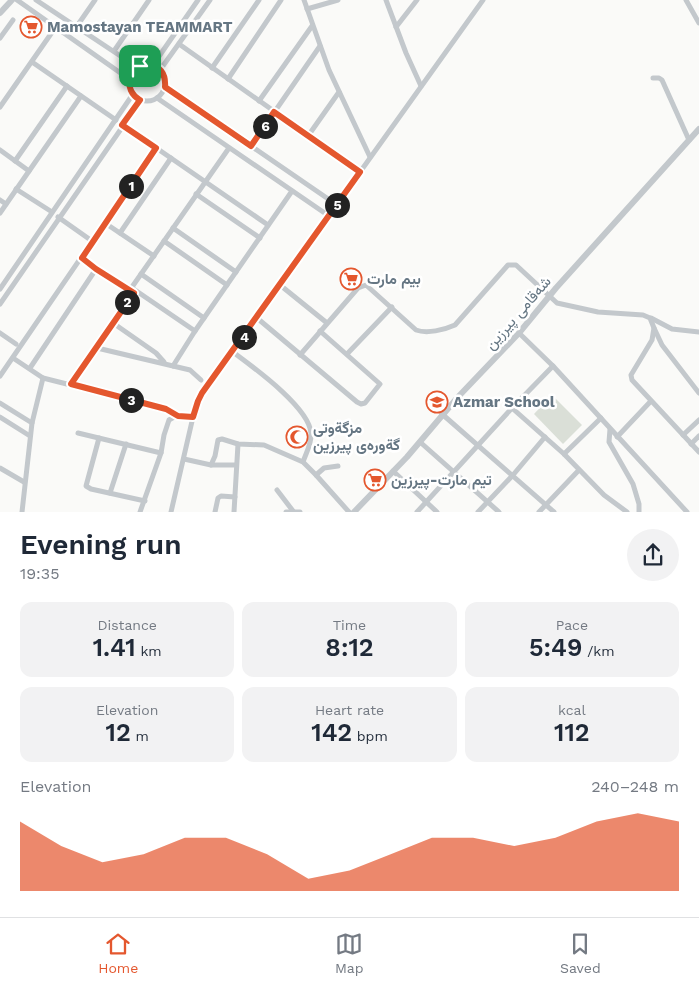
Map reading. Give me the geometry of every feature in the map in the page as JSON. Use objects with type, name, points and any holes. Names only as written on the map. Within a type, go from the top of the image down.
[{"type":"street","points":[[0,13],[12,0]]},
{"type":"street","points":[[17,0],[129,79]]},
{"type":"street","points":[[36,0],[137,67]]},
{"type":"street","points":[[77,26],[95,0]]},
{"type":"street","points":[[114,51],[149,0]]},
{"type":"street","points":[[153,65],[198,0]]},
{"type":"street","points":[[160,70],[210,0]]},
{"type":"street","points":[[212,68],[259,0]]},
{"type":"street","points":[[228,79],[281,0]]},
{"type":"street","points":[[304,0],[312,26],[339,92],[370,157]]},
{"type":"street","points":[[307,9],[338,0]]},
{"type":"street","points":[[396,28],[417,0]]},
{"type":"street","points":[[171,512],[193,417],[202,393],[483,0]]},
{"type":"street","points":[[686,0],[699,23]]},
{"type":"street","points":[[388,2],[396,28],[421,86]]},
{"type":"street","points":[[0,38],[13,20]]},
{"type":"street","points":[[259,101],[312,26]]},
{"type":"street","points":[[0,108],[55,28]]},
{"type":"street","points":[[178,44],[360,172]]},
{"type":"street","points":[[251,146],[320,46]]},
{"type":"street","points":[[32,62],[116,120]]},
{"type":"street","points":[[153,65],[165,76],[165,87],[162,94],[157,98],[148,101],[140,100],[133,94],[129,79],[137,67],[153,65]]},
{"type":"street","points":[[654,78],[662,80],[689,140]]},
{"type":"street","points":[[15,161],[67,86]]},
{"type":"street","points":[[165,87],[337,205]]},
{"type":"street","points":[[308,136],[339,92]]},
{"type":"street","points":[[0,289],[133,94]]},
{"type":"street","points":[[0,213],[81,96]]},
{"type":"street","points":[[157,98],[329,216]]},
{"type":"street","points":[[0,304],[140,100]]},
{"type":"street","points":[[122,125],[268,225]]},
{"type":"street","name":"شەقامی پیرزین","points":[[354,512],[420,442],[442,414],[519,333],[549,296],[699,129]]},
{"type":"street","points":[[0,376],[156,148]]},
{"type":"street","points":[[71,384],[113,322],[141,274],[229,148]]},
{"type":"street","points":[[0,150],[29,171]]},
{"type":"street","points":[[120,233],[171,158]]},
{"type":"street","points":[[16,189],[52,212]]},
{"type":"street","points":[[173,366],[292,191]]},
{"type":"street","points":[[196,194],[260,238]]},
{"type":"street","points":[[62,197],[69,202]]},
{"type":"street","points":[[0,200],[6,204]]},
{"type":"street","points":[[58,218],[92,241]]},
{"type":"street","points":[[105,222],[154,256]]},
{"type":"street","points":[[173,228],[236,272]]},
{"type":"street","points":[[164,241],[227,284]]},
{"type":"street","points":[[82,258],[96,269],[133,290],[195,331]]},
{"type":"street","points":[[300,355],[354,290],[366,285],[416,330],[447,328],[456,325],[508,265],[516,265],[557,303],[598,312],[643,315],[672,329],[699,332]]},
{"type":"street","points":[[30,368],[96,269]]},
{"type":"street","points":[[141,274],[204,318]]},
{"type":"street","points":[[280,285],[327,323]]},
{"type":"street","points":[[347,354],[392,307]]},
{"type":"street","points":[[257,318],[361,404],[364,403],[380,384],[320,331]]},
{"type":"street","points":[[650,318],[662,345],[699,393]]},
{"type":"street","points":[[113,322],[156,353],[166,363]]},
{"type":"street","points":[[654,328],[652,340],[632,375],[632,380],[699,452]]},
{"type":"street","points":[[0,333],[16,344]]},
{"type":"street","points":[[519,333],[553,366],[687,512]]},
{"type":"street","points":[[96,348],[190,370],[201,380]]},
{"type":"street","points":[[233,352],[285,393],[306,420],[311,430],[311,440],[303,462]]},
{"type":"street","points":[[13,358],[43,378],[166,409],[178,416],[193,417]]},
{"type":"street","points":[[417,512],[478,444],[553,366]]},
{"type":"street","points":[[22,512],[32,423],[43,378]]},
{"type":"street","points":[[617,437],[651,401]]},
{"type":"street","points":[[0,403],[32,423]]},
{"type":"street","points":[[512,408],[564,454],[604,496],[627,512]]},
{"type":"street","points":[[442,414],[554,512]]},
{"type":"street","points":[[140,512],[161,453],[169,420],[178,416]]},
{"type":"street","points":[[0,417],[30,436]]},
{"type":"street","points":[[564,454],[600,418]]},
{"type":"street","points":[[683,435],[699,420]]},
{"type":"street","points":[[610,429],[609,442],[633,484],[639,504],[639,512]]},
{"type":"street","points":[[78,433],[161,453]]},
{"type":"street","points":[[691,444],[699,436]]},
{"type":"street","points":[[478,512],[545,437]]},
{"type":"street","points":[[99,438],[86,486],[91,489],[145,501]]},
{"type":"street","points":[[211,465],[218,440],[222,439],[238,444],[254,443],[264,445],[303,462],[349,512]]},
{"type":"street","points":[[420,442],[498,512]]},
{"type":"street","points":[[110,493],[126,444]]},
{"type":"street","points":[[234,512],[238,444]]},
{"type":"street","points":[[184,459],[211,465],[236,465]]},
{"type":"street","points":[[316,474],[328,467],[338,466]]},
{"type":"street","points":[[0,468],[24,482]]},
{"type":"street","points":[[539,512],[579,470]]},
{"type":"street","points":[[393,471],[437,512]]},
{"type":"street","points":[[277,490],[293,511]]},
{"type":"street","points":[[215,512],[218,498],[221,496],[235,497]]},
{"type":"street","points":[[286,512],[300,512]]},
{"type":"shaded area","points":[[552,395],[582,425],[563,444],[534,414]]},
{"type":"place","name":"Mamostayan TEAMMART","points":[[31,27]]},
{"type":"place","name":"بیم مارت","points":[[351,279]]},
{"type":"place","name":"Azmar School","points":[[437,402]]},
{"type":"place","name":"مزگةوتی گةورەی پیرزین","points":[[297,437]]},
{"type":"place","name":"تیم مارت-پیرزین","points":[[375,480]]},
{"type":"route","points":[[149,64],[157,67],[165,76],[165,87],[251,146],[274,112],[360,172],[202,393],[193,417],[178,416],[166,409],[71,384],[134,293],[82,258],[156,148],[122,125],[140,100],[132,93],[129,81],[132,73],[140,66],[149,64]]}]
